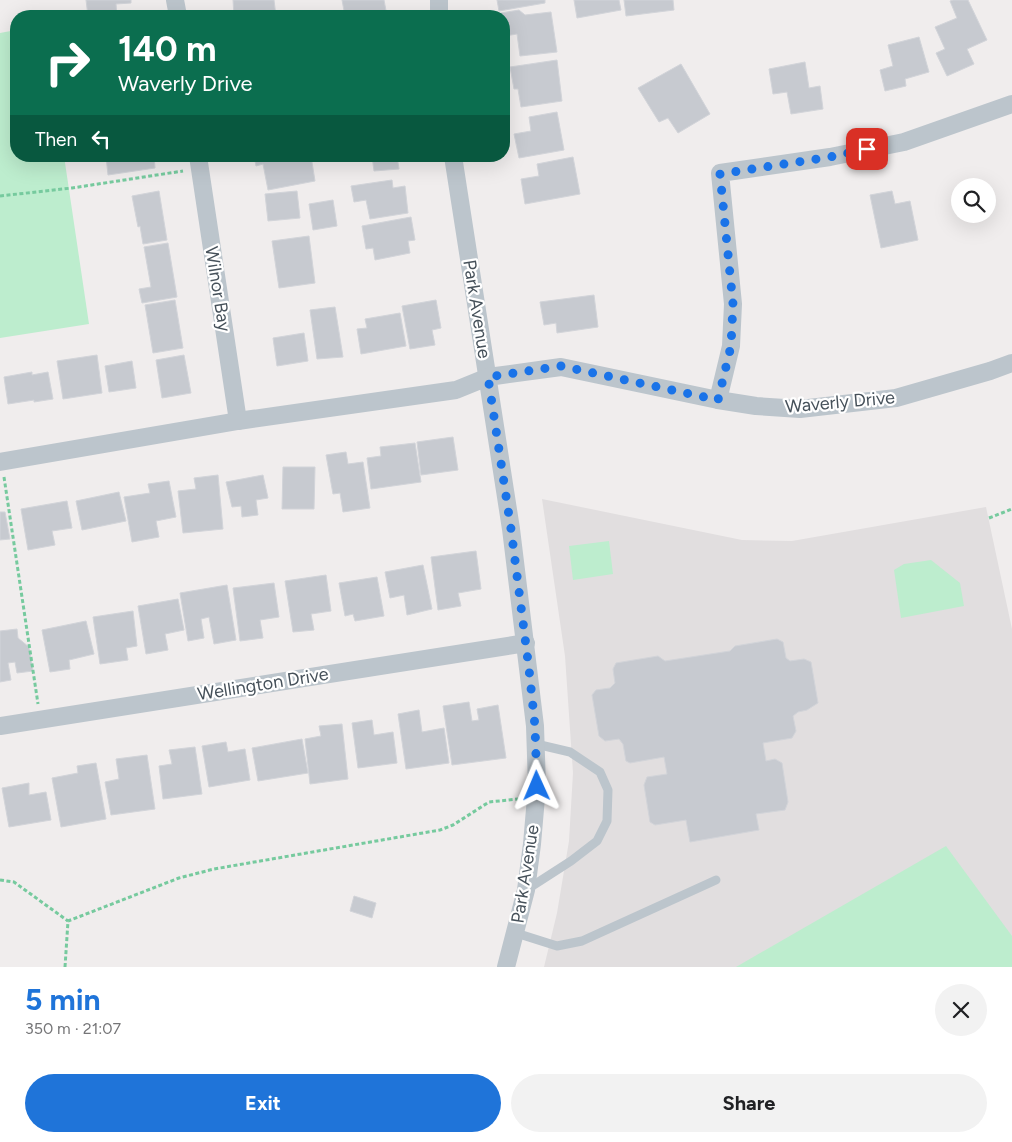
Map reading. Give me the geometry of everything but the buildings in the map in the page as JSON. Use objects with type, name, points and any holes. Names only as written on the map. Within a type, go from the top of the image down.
[{"type":"street","points":[[718,400],[731,346],[733,304],[720,174],[830,157],[904,142],[1012,104]]},
{"type":"street","name":"Park Avenue","points":[[454,162],[511,529],[535,726],[537,786],[532,844],[526,890],[506,967]]},
{"type":"street","name":"Wilnor Bay","points":[[199,163],[238,421]]},
{"type":"street","name":"Waverly Drive","points":[[488,377],[561,366],[718,400],[756,406],[800,409],[896,398],[1012,363]]},
{"type":"street","points":[[1,462],[238,421],[456,390],[488,377]]},
{"type":"street","name":"Wellington Drive","points":[[0,726],[526,644]]},
{"type":"lane","points":[[526,890],[571,861],[597,841],[607,821],[608,790],[600,772],[570,752],[536,744]]},
{"type":"lane","points":[[516,933],[557,946],[582,941],[716,880]]},
{"type":"path","points":[[0,196],[72,188],[199,163]]},
{"type":"path","points":[[1,462],[41,719]]},
{"type":"path","points":[[989,518],[1012,509]]},
{"type":"path","points":[[68,922],[196,872],[440,830],[453,825],[489,802],[518,799]]},
{"type":"path","points":[[0,880],[14,882],[68,922]]},
{"type":"path","points":[[65,967],[68,922]]},
{"type":"shaded area","points":[[542,499],[742,540],[792,541],[986,507],[1012,629],[1012,967],[544,967],[557,913],[569,841],[573,773],[565,656]]},
{"type":"green space","points":[[10,31],[10,162],[65,162],[89,324],[0,338],[0,33]]},
{"type":"green space","points":[[609,541],[613,574],[573,580],[569,546]]},
{"type":"green space","points":[[931,560],[960,583],[964,606],[901,618],[894,570],[904,564]]},
{"type":"green space","points":[[946,846],[1012,936],[1012,967],[736,967]]},
{"type":"route","points":[[537,786],[535,726],[529,669],[511,529],[488,377],[561,366],[718,400],[731,346],[733,304],[720,174],[830,157],[867,149]]}]
